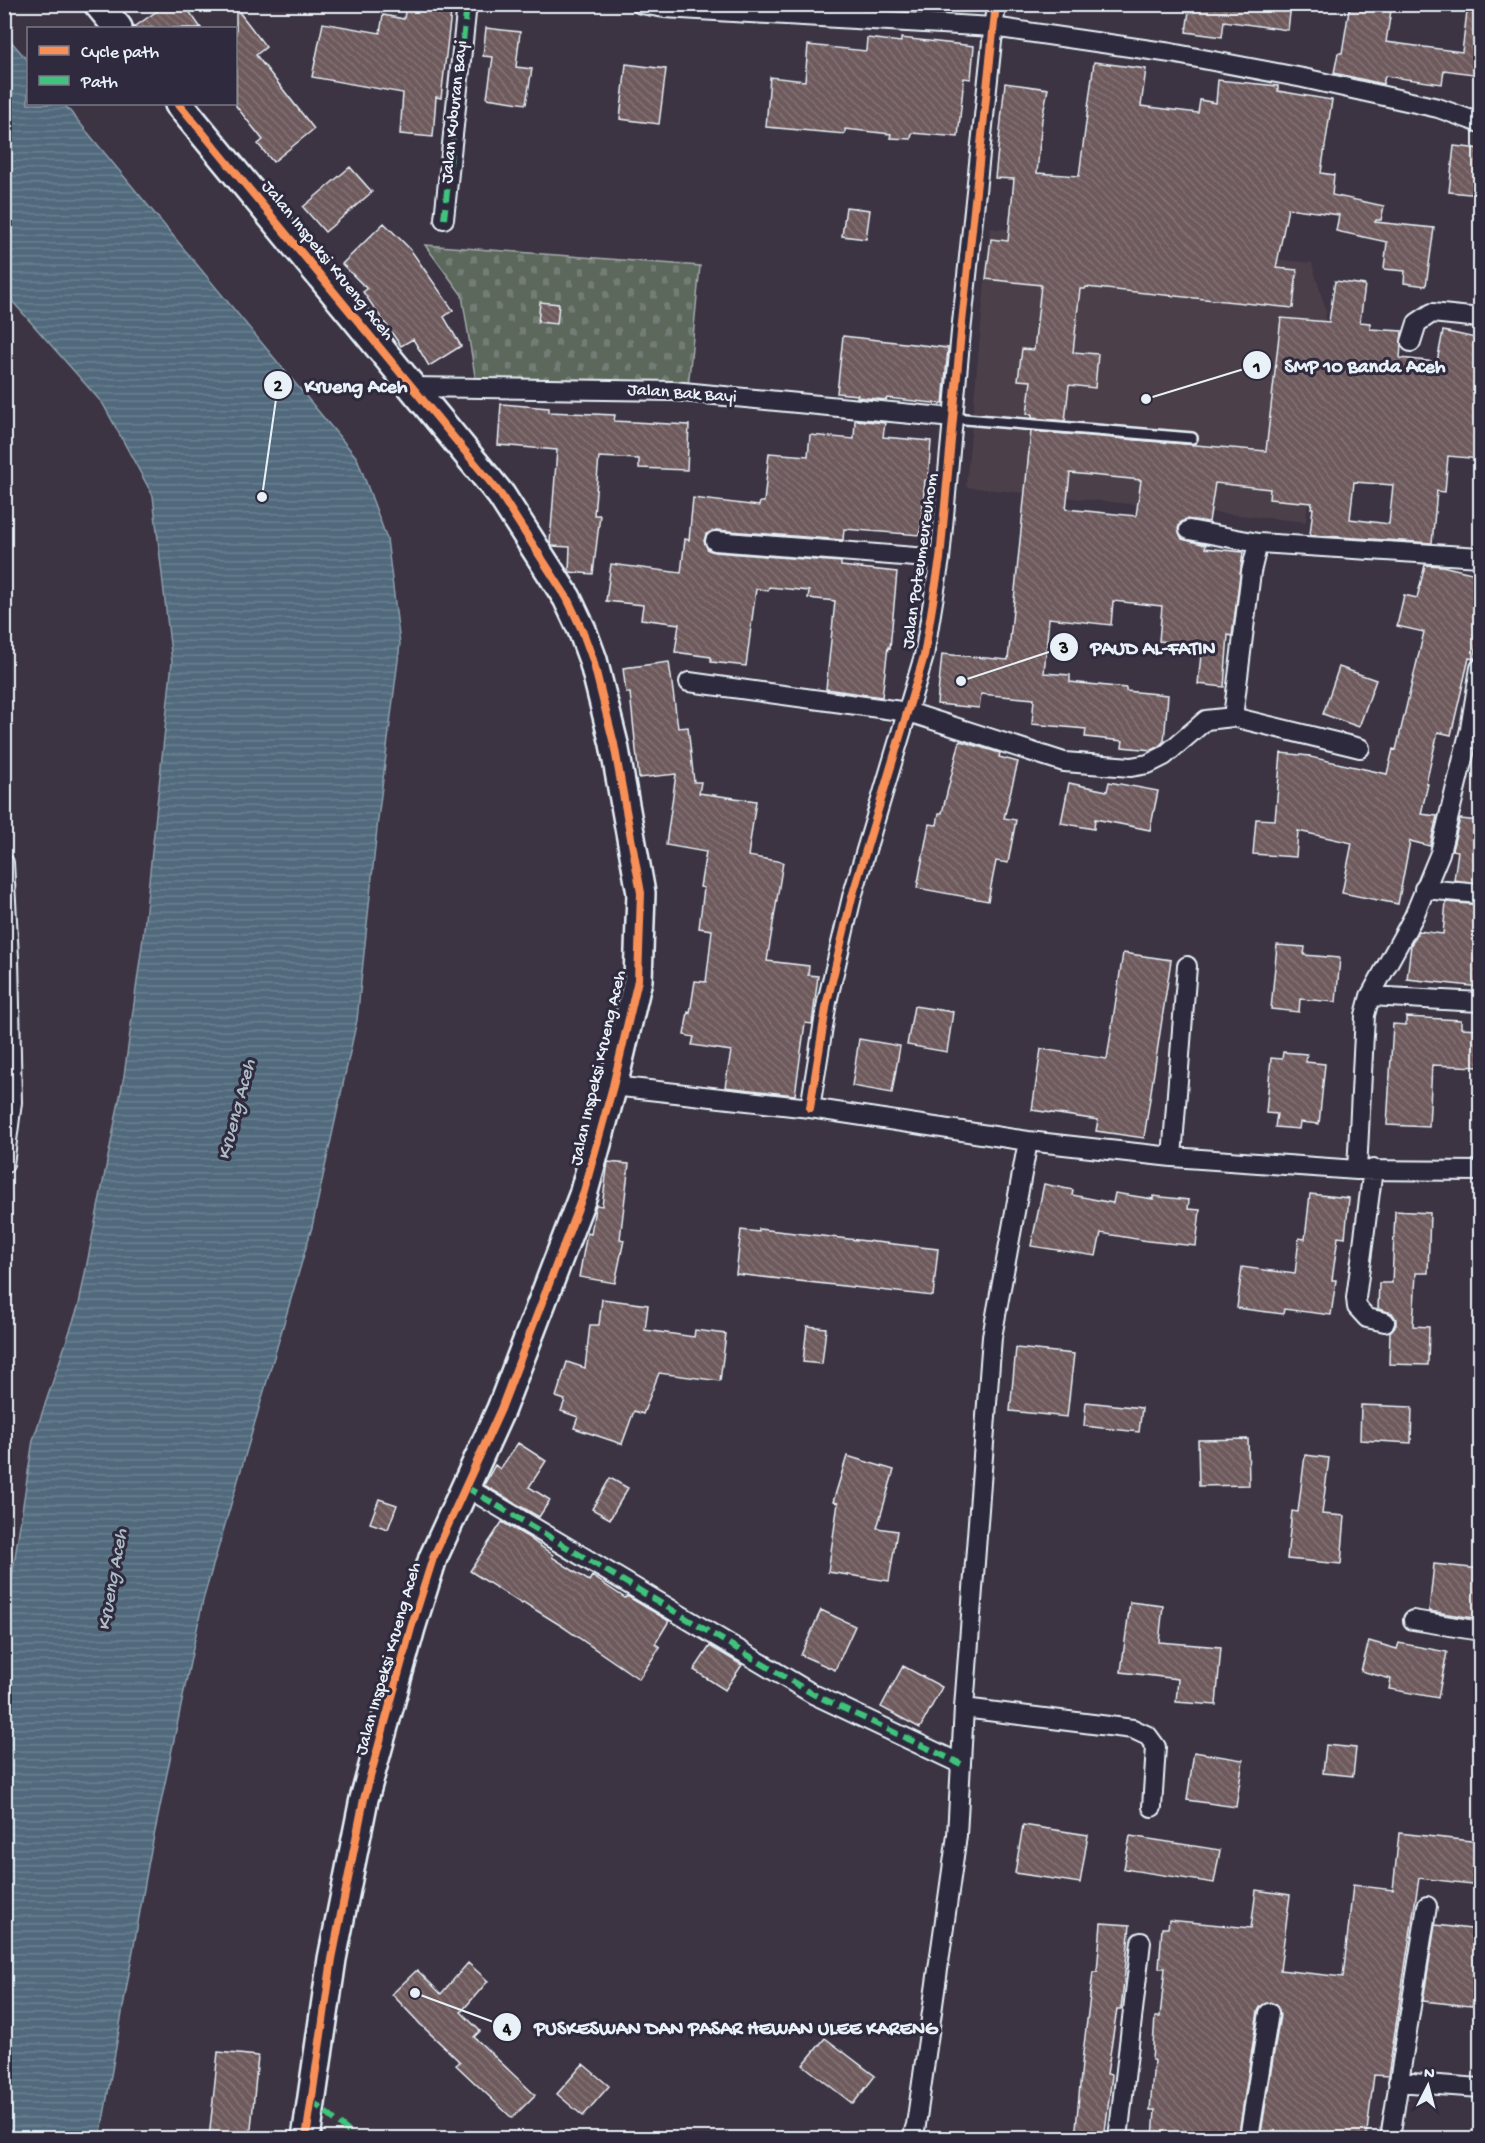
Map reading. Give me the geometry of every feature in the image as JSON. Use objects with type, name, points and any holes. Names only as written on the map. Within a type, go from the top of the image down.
[{"type":"street","points":[[99,4],[117,27]]},
{"type":"street","name":"Jalan Kuburan Bayi","points":[[444,219],[467,4]]},
{"type":"street","points":[[641,4],[664,8],[993,27],[1171,53],[1303,78],[1438,108],[1480,123]]},
{"type":"street","name":"Jalan Poteumeureuhom","points":[[810,1108],[827,1002],[852,897],[924,656],[940,559],[996,4]]},
{"type":"street","name":"Jalan Inspeksi Krueng Aceh","points":[[180,105],[501,495],[567,598],[593,660],[614,744],[640,893],[638,980],[613,1086],[583,1195],[501,1409],[430,1568],[364,1799],[332,1959],[306,2139]]},
{"type":"street","points":[[1411,342],[1416,323],[1431,313],[1480,318]]},
{"type":"street","name":"Jalan Bak Bayi","points":[[411,387],[673,391],[953,418]]},
{"type":"street","points":[[1189,530],[1258,543],[1480,557]]},
{"type":"street","points":[[715,541],[940,559]]},
{"type":"street","points":[[1233,717],[1251,572],[1258,543]]},
{"type":"street","points":[[1385,1322],[1367,1318],[1357,1307],[1356,1298],[1365,1169],[1365,1015],[1370,996],[1414,916],[1440,853],[1472,756],[1480,668]]},
{"type":"street","points":[[688,682],[908,712],[1064,762],[1131,767],[1148,764],[1164,756],[1206,720],[1233,717],[1360,747]]},
{"type":"street","points":[[4,863],[9,958],[12,1102],[4,1164]]},
{"type":"street","points":[[1424,890],[1480,894]]},
{"type":"street","points":[[1172,1157],[1187,966]]},
{"type":"street","points":[[1370,996],[1480,1002]]},
{"type":"street","points":[[613,1086],[810,1108],[1028,1141],[1172,1157],[1365,1169],[1480,1171]]},
{"type":"street","points":[[912,2139],[916,2125],[957,1835],[964,1708],[992,1337],[1028,1141]]},
{"type":"street","points":[[466,1487],[813,1694],[961,1764]]},
{"type":"street","points":[[1413,1620],[1480,1631]]},
{"type":"street","points":[[964,1708],[1133,1730],[1148,1736],[1156,1747],[1152,1807]]},
{"type":"street","points":[[1390,2139],[1427,1906]]},
{"type":"street","points":[[1118,2139],[1141,1942]]},
{"type":"street","points":[[1249,2139],[1269,2013]]},
{"type":"street","points":[[1398,2082],[1480,2088]]},
{"type":"lane","points":[[953,418],[1192,438]]},
{"type":"shaded area","points":[[990,228],[1312,263],[1326,311],[1306,522],[966,487]]},
{"type":"green space","points":[[425,245],[700,266],[688,388],[476,382],[462,295]]},
{"type":"water","points":[[4,33],[27,60],[27,105],[65,105],[357,458],[387,539],[400,644],[378,819],[357,1020],[312,1227],[203,1600],[149,1860],[100,2138],[5,2138],[5,1622],[33,1440],[79,1304],[124,1076],[143,938],[172,662],[153,496],[103,404],[5,293]]},
{"type":"building","points":[[167,4],[184,4],[200,27],[134,27]]},
{"type":"building","points":[[406,4],[452,4],[441,98],[436,97],[433,137],[400,134],[403,93],[312,77],[323,23],[380,33],[383,15],[404,19]]},
{"type":"building","points":[[1190,4],[1291,4],[1288,30],[1224,21],[1222,37],[1186,32]]},
{"type":"building","points":[[1350,4],[1392,4],[1386,42],[1462,52],[1468,4],[1480,4],[1480,75],[1444,70],[1442,84],[1385,76],[1383,84],[1334,73],[1338,53],[1342,53]]},
{"type":"building","points":[[236,8],[266,47],[256,55],[314,129],[273,162],[258,144],[263,140],[236,106]]},
{"type":"building","points":[[486,28],[520,32],[516,67],[532,69],[526,104],[487,98],[493,57],[483,56]]},
{"type":"building","points":[[867,38],[901,42],[901,38],[974,46],[971,79],[964,78],[958,137],[912,133],[911,139],[890,138],[891,134],[845,129],[845,134],[766,127],[770,77],[805,81],[808,45],[866,51]]},
{"type":"building","points":[[1094,62],[1146,69],[1141,106],[1198,113],[1200,100],[1216,103],[1218,80],[1278,86],[1278,91],[1332,100],[1321,173],[1334,175],[1332,195],[1384,206],[1381,220],[1375,222],[1434,228],[1426,286],[1404,283],[1405,271],[1384,269],[1387,242],[1336,231],[1339,215],[1288,208],[1276,268],[1297,270],[1293,308],[1086,287],[1080,289],[1073,352],[1098,354],[1095,388],[1069,385],[1065,421],[1032,418],[1032,414],[1027,414],[1031,381],[1018,380],[1022,349],[1034,350],[1041,285],[986,279],[991,239],[1008,241],[1014,179],[995,178],[1005,83],[1048,89],[1042,119],[1037,173],[1079,176]]},
{"type":"building","points":[[626,64],[666,69],[659,124],[620,119]]},
{"type":"building","points":[[1454,146],[1480,149],[1480,195],[1449,192]]},
{"type":"building","points":[[350,167],[372,192],[325,232],[303,207]]},
{"type":"building","points":[[846,207],[870,210],[866,239],[842,236]]},
{"type":"building","points":[[384,223],[410,249],[453,310],[444,317],[461,346],[429,366],[413,339],[401,346],[363,292],[367,289],[342,264]]},
{"type":"building","points":[[1335,281],[1365,285],[1360,322],[1370,323],[1370,329],[1402,331],[1400,358],[1437,362],[1443,331],[1480,339],[1480,459],[1448,456],[1445,492],[1437,491],[1432,543],[1310,535],[1312,503],[1269,499],[1270,489],[1215,483],[1209,522],[1186,519],[1180,523],[1178,529],[1182,539],[1206,545],[1205,548],[1243,552],[1232,636],[1228,635],[1224,687],[1198,684],[1202,645],[1159,641],[1162,606],[1113,601],[1111,625],[1049,618],[1044,673],[1070,675],[1070,682],[1168,695],[1164,741],[1158,747],[1152,750],[1122,747],[1123,741],[1085,737],[1086,729],[1032,724],[1034,699],[981,694],[979,708],[937,704],[942,654],[1008,660],[1031,431],[1266,451],[1281,318],[1329,322]],"holes":[[[1070,473],[1141,480],[1136,516],[1066,509]],[[1354,482],[1393,485],[1389,524],[1350,519]]]},
{"type":"building","points":[[540,302],[559,304],[557,324],[538,322]]},
{"type":"building","points":[[843,336],[948,348],[943,404],[857,397],[858,395],[837,393]]},
{"type":"building","points":[[501,404],[549,408],[549,412],[615,415],[614,421],[689,425],[687,470],[639,468],[639,459],[599,457],[594,515],[600,515],[593,574],[569,572],[570,547],[552,546],[550,543],[557,450],[498,445]]},
{"type":"building","points":[[855,420],[885,423],[883,437],[931,441],[920,535],[844,529],[843,540],[716,530],[706,534],[704,541],[708,550],[714,552],[841,562],[841,566],[897,572],[890,648],[888,647],[882,697],[826,689],[835,601],[808,598],[809,591],[769,587],[768,590],[756,589],[746,666],[711,662],[711,657],[675,652],[679,624],[641,619],[643,605],[606,601],[611,564],[681,573],[685,539],[689,540],[693,498],[759,506],[760,502],[764,502],[769,453],[808,456],[810,435],[854,439]]},
{"type":"building","points":[[1425,565],[1442,566],[1480,575],[1480,629],[1474,659],[1469,658],[1451,735],[1438,732],[1426,783],[1428,784],[1421,814],[1437,816],[1430,846],[1410,841],[1398,904],[1342,893],[1352,843],[1298,831],[1296,857],[1253,854],[1256,819],[1275,820],[1281,753],[1310,756],[1387,774],[1393,749],[1396,750],[1424,632],[1397,626],[1404,595],[1417,598]]},
{"type":"building","points":[[669,662],[678,728],[688,727],[694,782],[701,782],[699,793],[756,801],[748,856],[783,862],[767,961],[809,966],[808,975],[818,976],[812,1024],[805,1023],[795,1095],[725,1087],[731,1051],[692,1045],[694,1037],[684,1035],[695,981],[706,982],[712,930],[699,928],[704,888],[700,887],[706,852],[666,845],[676,774],[639,778],[630,693],[626,693],[623,668]]},
{"type":"building","points":[[1339,667],[1376,680],[1359,727],[1323,714]]},
{"type":"building","points":[[960,741],[1000,753],[999,757],[1018,762],[1004,818],[1016,820],[1008,863],[996,861],[988,901],[917,888],[929,824],[937,825],[939,813],[942,813]]},
{"type":"building","points":[[1109,782],[1158,791],[1150,830],[1095,819],[1094,829],[1061,823],[1069,783],[1107,791]]},
{"type":"building","points":[[1460,819],[1480,821],[1480,883],[1454,880],[1458,851],[1452,850]]},
{"type":"building","points":[[1446,902],[1480,905],[1480,987],[1407,979],[1411,945],[1419,931],[1443,934]]},
{"type":"building","points":[[1277,945],[1305,947],[1304,955],[1340,958],[1336,1002],[1300,999],[1299,1012],[1271,1009]]},
{"type":"building","points":[[1123,953],[1171,960],[1144,1138],[1096,1131],[1098,1120],[1032,1110],[1041,1049],[1107,1059]]},
{"type":"building","points":[[914,1006],[953,1012],[947,1052],[907,1045]]},
{"type":"building","points":[[1406,1017],[1461,1020],[1461,1028],[1480,1029],[1480,1067],[1432,1065],[1429,1127],[1387,1125],[1393,1024],[1406,1025]]},
{"type":"building","points":[[859,1039],[900,1046],[892,1093],[852,1086]]},
{"type":"building","points":[[1283,1052],[1307,1054],[1306,1062],[1325,1064],[1319,1124],[1300,1122],[1299,1129],[1275,1127],[1277,1114],[1266,1113],[1271,1058],[1282,1059]]},
{"type":"building","points":[[608,1162],[629,1164],[620,1239],[624,1240],[615,1283],[579,1277],[587,1233],[591,1234],[595,1208],[596,1205],[602,1206]]},
{"type":"building","points":[[1044,1184],[1073,1190],[1072,1195],[1113,1203],[1115,1193],[1153,1199],[1153,1196],[1189,1200],[1188,1209],[1200,1210],[1196,1246],[1101,1233],[1096,1256],[1031,1246]]},
{"type":"building","points":[[1310,1194],[1349,1198],[1345,1238],[1338,1237],[1332,1280],[1336,1280],[1331,1315],[1284,1309],[1283,1314],[1237,1308],[1242,1267],[1295,1274],[1299,1238],[1305,1239]]},
{"type":"building","points":[[1395,1211],[1430,1213],[1428,1273],[1416,1273],[1413,1326],[1429,1327],[1428,1365],[1389,1364],[1390,1332],[1396,1325],[1396,1319],[1392,1313],[1378,1309],[1379,1283],[1392,1283]]},
{"type":"building","points":[[759,1229],[938,1249],[933,1296],[736,1274],[741,1230],[759,1232]]},
{"type":"building","points":[[602,1299],[648,1305],[645,1330],[694,1337],[695,1330],[726,1334],[720,1381],[659,1373],[643,1414],[634,1411],[622,1444],[574,1428],[578,1417],[561,1411],[565,1400],[556,1397],[567,1362],[585,1368],[590,1325],[599,1325]]},
{"type":"building","points":[[807,1326],[826,1328],[822,1364],[803,1362]]},
{"type":"building","points":[[1016,1348],[1074,1354],[1067,1417],[1010,1411]]},
{"type":"building","points":[[1086,1402],[1142,1408],[1139,1432],[1084,1426]]},
{"type":"building","points":[[1361,1405],[1412,1407],[1411,1443],[1360,1440]]},
{"type":"building","points":[[1248,1439],[1249,1485],[1199,1486],[1198,1440]]},
{"type":"building","points":[[518,1443],[546,1461],[529,1487],[550,1500],[539,1517],[484,1485],[495,1465],[500,1469]]},
{"type":"building","points":[[1305,1455],[1329,1458],[1322,1514],[1345,1516],[1341,1564],[1287,1559],[1292,1511],[1298,1512]]},
{"type":"building","points":[[847,1456],[894,1470],[877,1528],[897,1531],[889,1581],[828,1572],[838,1503],[833,1502]]},
{"type":"building","points":[[610,1478],[628,1488],[610,1519],[592,1509]]},
{"type":"building","points":[[379,1499],[397,1505],[388,1529],[370,1523]]},
{"type":"building","points":[[502,1522],[526,1536],[553,1555],[552,1557],[589,1581],[592,1576],[625,1598],[627,1596],[669,1621],[655,1644],[660,1647],[639,1679],[560,1625],[470,1571]]},
{"type":"building","points":[[1434,1564],[1480,1569],[1480,1619],[1429,1611]]},
{"type":"building","points":[[1130,1602],[1163,1606],[1159,1642],[1221,1647],[1216,1705],[1176,1702],[1178,1679],[1121,1672]]},
{"type":"building","points":[[821,1610],[855,1626],[835,1670],[801,1655]]},
{"type":"building","points":[[1369,1641],[1397,1649],[1399,1643],[1447,1652],[1438,1698],[1389,1689],[1391,1679],[1361,1671]]},
{"type":"building","points":[[710,1646],[742,1665],[725,1690],[694,1670]]},
{"type":"building","points":[[903,1666],[942,1687],[920,1728],[881,1707]]},
{"type":"building","points":[[1326,1745],[1356,1748],[1353,1776],[1323,1773]]},
{"type":"building","points":[[1194,1752],[1243,1760],[1236,1807],[1187,1800]]},
{"type":"building","points":[[1023,1825],[1088,1835],[1080,1883],[1015,1873]]},
{"type":"building","points":[[1399,1833],[1480,1842],[1480,1885],[1419,1878],[1388,2076],[1374,2075],[1366,2139],[1260,2139],[1280,2015],[1276,2005],[1270,2002],[1261,2006],[1258,2011],[1238,2139],[1153,2139],[1155,2110],[1150,2110],[1155,2017],[1160,2017],[1165,1968],[1159,1968],[1162,1928],[1168,1928],[1169,1920],[1251,1928],[1256,1890],[1290,1895],[1280,1970],[1343,1977],[1353,1885],[1393,1890]]},
{"type":"building","points":[[1130,1836],[1220,1850],[1214,1883],[1124,1869]]},
{"type":"building","points":[[1101,1923],[1130,1925],[1121,2009],[1117,2009],[1107,2074],[1112,2075],[1104,2139],[1075,2139],[1083,2053],[1093,1972],[1097,1972]]},
{"type":"building","points":[[1435,1925],[1480,1930],[1480,2007],[1423,2001]]},
{"type":"building","points":[[468,1963],[488,1981],[461,2012],[480,2031],[474,2037],[535,2095],[512,2118],[456,2065],[460,2062],[392,1994],[417,1970],[441,1994]]},
{"type":"building","points":[[825,2038],[875,2076],[853,2104],[803,2065]]},
{"type":"building","points":[[218,2052],[258,2056],[250,2139],[209,2139]]},
{"type":"building","points":[[583,2064],[609,2086],[583,2116],[557,2094]]},
{"type":"marked path","points":[[444,219],[467,4]]},
{"type":"marked path","points":[[466,1487],[813,1694],[961,1764]]},
{"type":"marked path","points":[[312,2101],[356,2138]]},
{"type":"cycle path","points":[[810,1108],[827,1002],[852,897],[924,656],[940,559],[961,332],[996,4]]},
{"type":"cycle path","points":[[180,105],[501,495],[567,598],[593,660],[614,744],[641,893],[638,980],[613,1086],[583,1195],[501,1409],[433,1558],[411,1628],[364,1799],[332,1959],[306,2138]]},
{"type":"place","name":"SMP 10 Banda Aceh","points":[[1146,399]]},
{"type":"place","name":"Krueng Aceh","points":[[262,497]]},
{"type":"place","name":"PAUD AL-FATIN","points":[[961,681]]},
{"type":"place","name":"PUSKESWAN DAN PASAR HEWAN ULEE KARENG","points":[[415,1993]]}]
